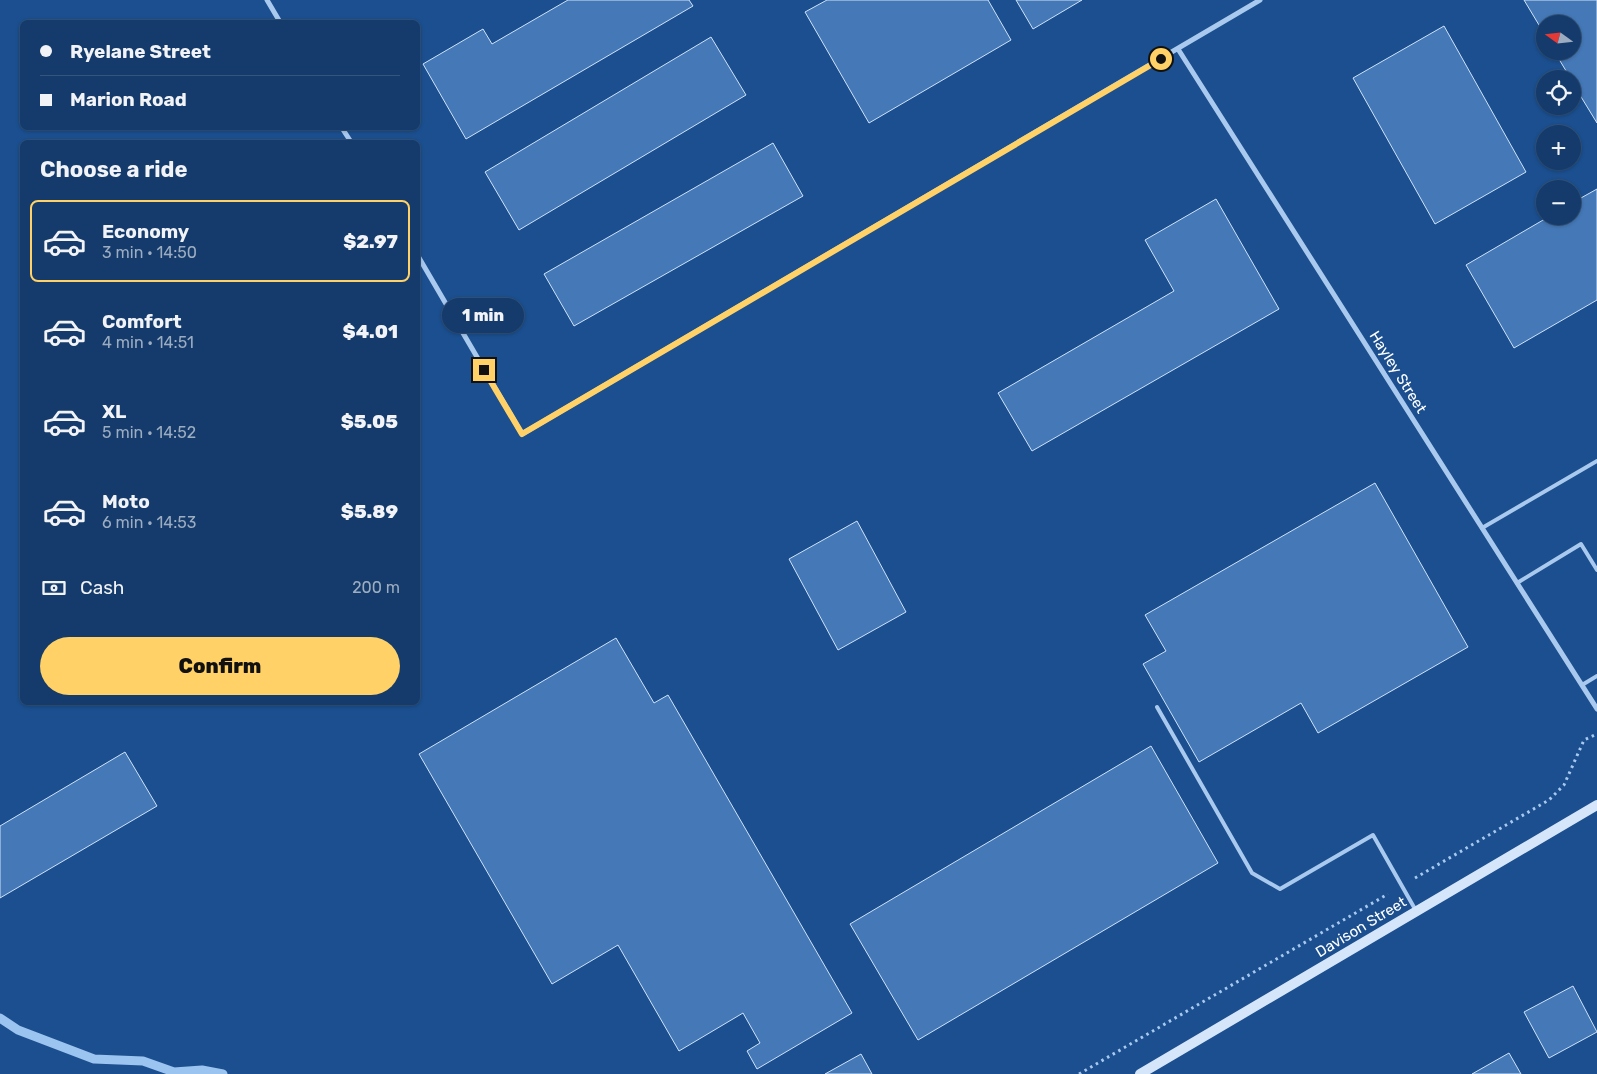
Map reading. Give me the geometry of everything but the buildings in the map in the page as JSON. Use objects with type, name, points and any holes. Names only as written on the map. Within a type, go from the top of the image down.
[{"type":"main road","name":"Davison Street","points":[[1146,1073],[1597,805]]},
{"type":"street","points":[[267,0],[279,20]]},
{"type":"street","points":[[420,259],[522,434],[1260,0]]},
{"type":"street","name":"Hayley Street","points":[[1178,49],[1597,709]]},
{"type":"lane","points":[[1482,528],[1597,461]]},
{"type":"lane","points":[[1517,583],[1581,544],[1597,570]]},
{"type":"lane","points":[[1582,685],[1597,676]]},
{"type":"lane","points":[[1157,707],[1252,873],[1280,889],[1373,835],[1417,911]]},
{"type":"path","points":[[1079,1074],[1549,800],[1564,785],[1584,740],[1597,734]]},
{"type":"waterway","points":[[0,1018],[18,1030],[94,1059],[143,1061],[174,1072],[202,1070],[223,1074]]},
{"type":"route","points":[[484,370],[522,434],[1161,59]]}]
